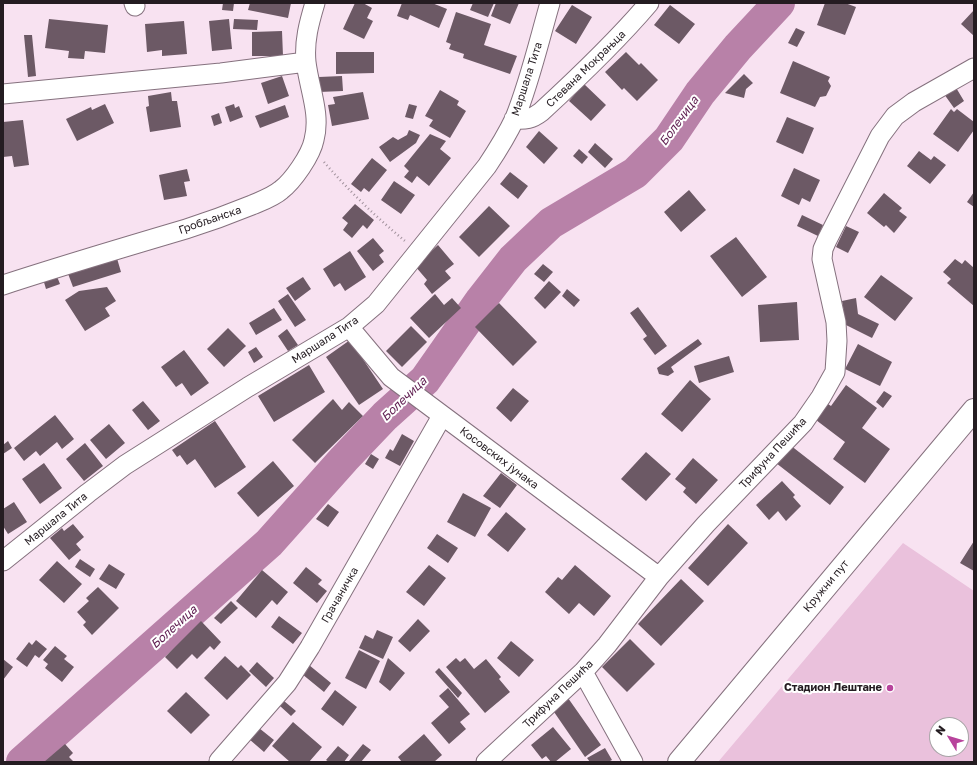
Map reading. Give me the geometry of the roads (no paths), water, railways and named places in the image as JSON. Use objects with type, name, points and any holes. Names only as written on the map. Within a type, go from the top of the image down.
[{"type":"main road","name":"Кружни пут","points":[[678,762],[974,410]]},
{"type":"street","name":"Гробљанска","points":[[3,284],[218,219],[257,203],[282,190],[296,174],[314,142],[317,128],[316,114],[306,62],[307,28],[315,3]]},
{"type":"street","name":"Маршала Тита","points":[[3,561],[125,465],[242,391],[350,327],[376,304],[487,166],[502,143],[514,119],[522,98],[550,3]]},
{"type":"street","name":"Стевана Мокрањца","points":[[514,119],[527,120],[541,112],[592,65],[633,23],[649,3]]},
{"type":"street","points":[[3,94],[221,73],[306,62]]},
{"type":"street","name":"Трифуна Пешића","points":[[486,762],[583,672],[659,578],[706,524],[803,423],[830,383],[835,372],[837,341],[836,322],[822,259],[823,249],[880,136],[895,116],[914,102],[974,68]]},
{"type":"street","name":"Косовских јунака","points":[[350,327],[391,377],[659,578]]},
{"type":"street","name":"Грачаничка","points":[[219,761],[287,683],[295,671],[442,416]]},
{"type":"street","points":[[583,672],[632,762]]},
{"type":"waterway","name":"Болечица","points":[[22,762],[269,543],[344,459],[385,416],[425,380],[481,300],[513,259],[551,223],[635,173],[669,139],[700,93],[738,47],[779,3]]},
{"type":"place","name":"Стадион Лештане","points":[[890,688]]}]
